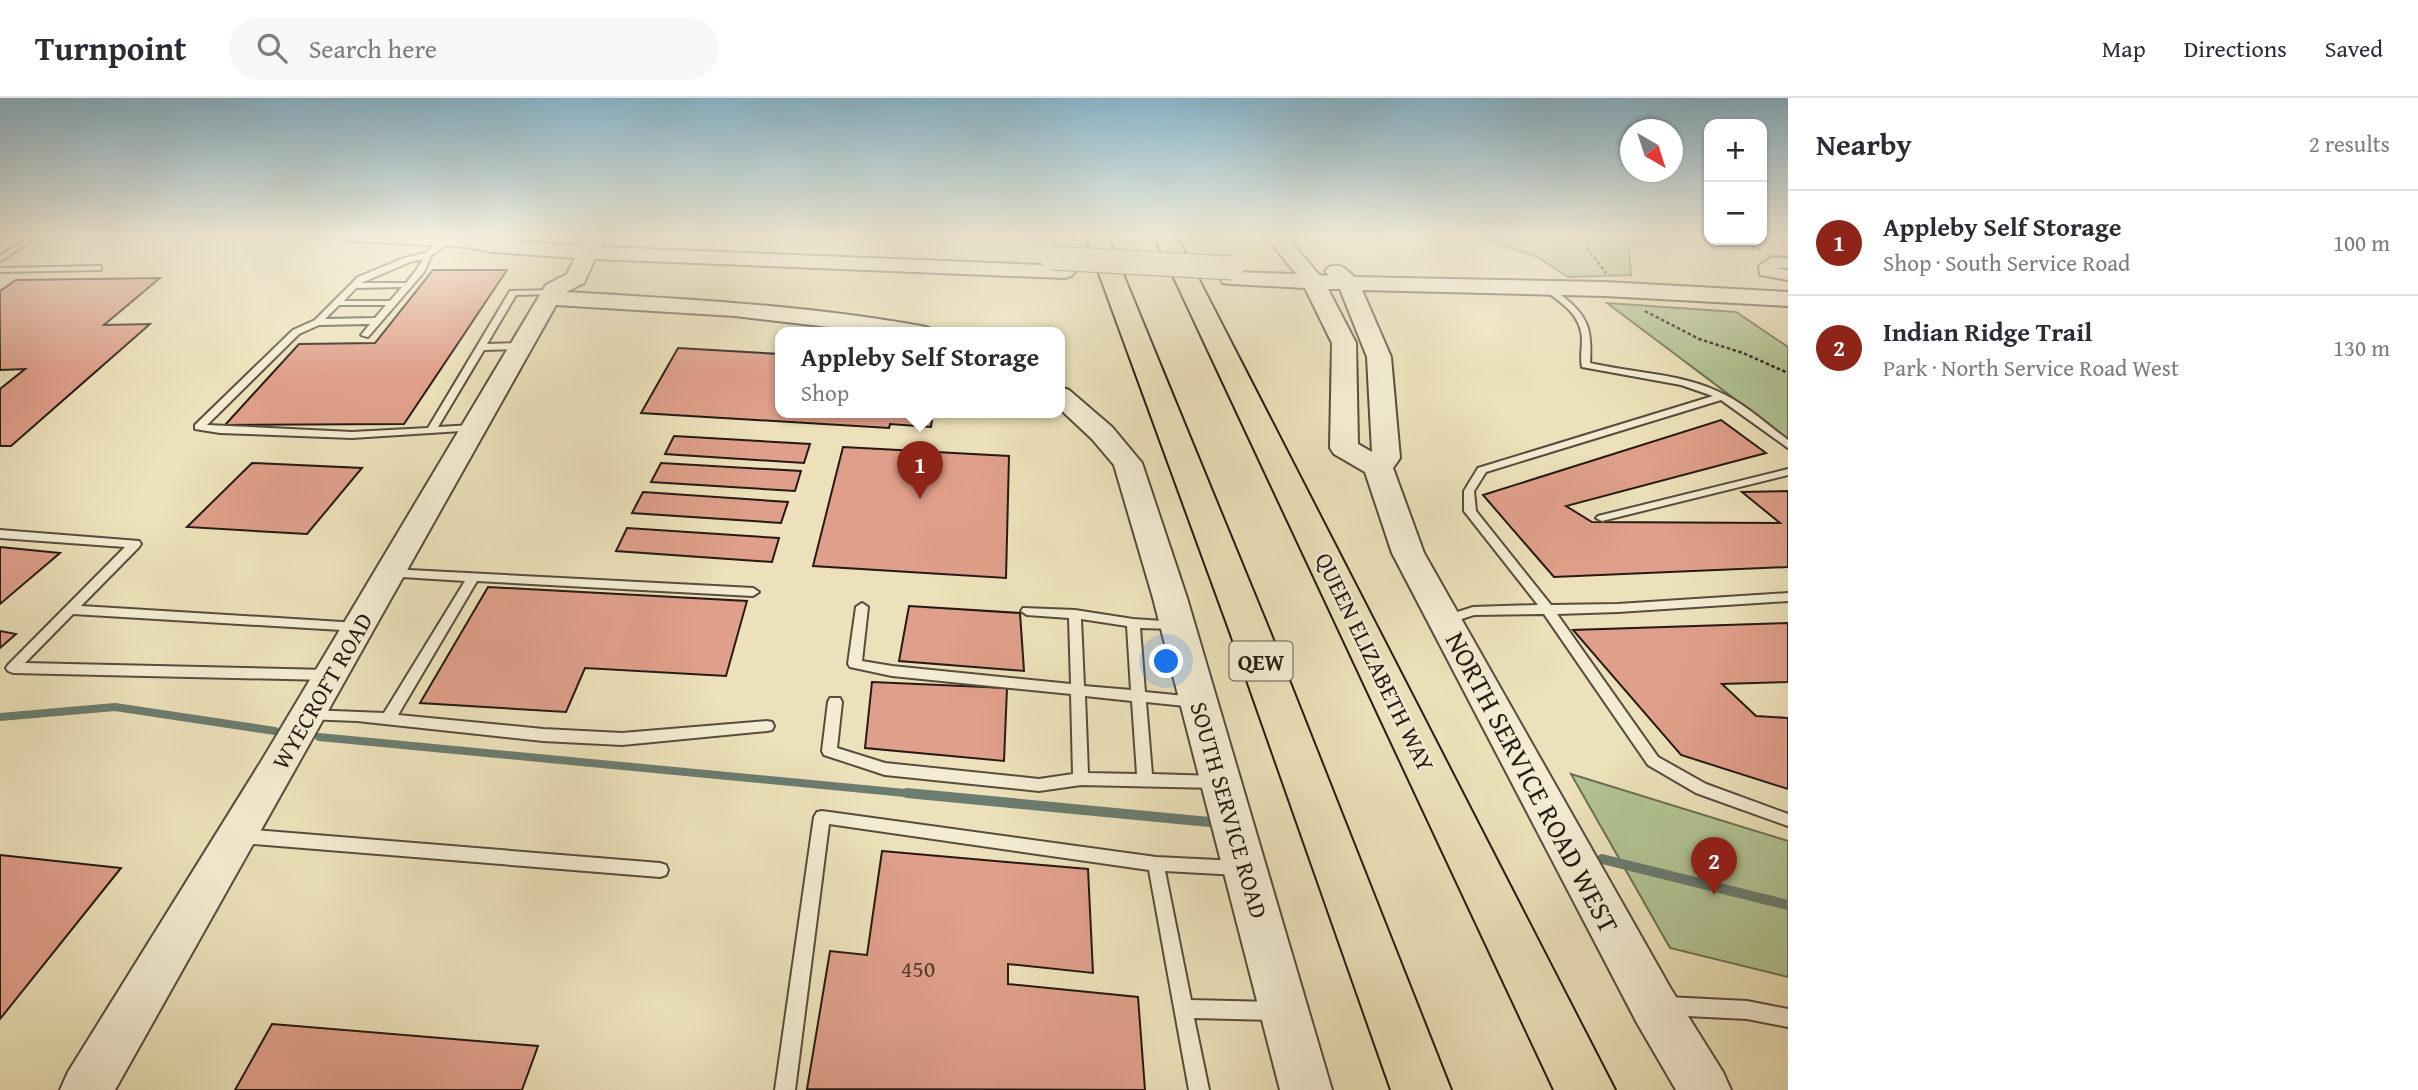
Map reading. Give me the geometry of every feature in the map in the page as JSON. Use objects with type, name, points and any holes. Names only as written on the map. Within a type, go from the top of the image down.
[{"type":"highway","name":"QEW","points":[[1114,281],[1250,632],[1421,1090]]},
{"type":"highway","name":"QUEEN ELIZABETH WAY","points":[[1188,281],[1585,1090]]},
{"type":"street","points":[[546,281],[552,293],[788,313],[891,327]]},
{"type":"street","name":"WYECROFT ROAD","points":[[86,1090],[308,715],[552,293],[571,281]]},
{"type":"street","points":[[1312,281],[1343,343],[1346,413],[1344,448],[1378,467],[1386,458],[1379,357],[1344,281]]},
{"type":"street","points":[[1370,281],[1437,287],[1458,284],[1605,289],[1788,299]]},
{"type":"street","name":"SOUTH SERVICE ROAD","points":[[1065,400],[1102,433],[1128,463],[1178,626],[1306,1090]]},
{"type":"street","name":"NORTH SERVICE ROAD WEST","points":[[1378,467],[1408,554],[1654,1006],[1705,1090]]},
{"type":"lane","points":[[358,281],[318,322],[296,332],[200,427],[352,435],[473,428]]},
{"type":"lane","points":[[365,335],[410,281]]},
{"type":"lane","points":[[354,286],[407,285]]},
{"type":"lane","points":[[1545,287],[1581,317],[1588,334],[1585,365],[1619,374],[1685,384],[1721,397],[1788,445]]},
{"type":"lane","points":[[432,429],[513,293],[552,293]]},
{"type":"lane","points":[[337,303],[392,303]]},
{"type":"lane","points":[[318,322],[376,321]]},
{"type":"lane","points":[[480,347],[521,346]]},
{"type":"lane","points":[[1721,397],[1482,470],[1469,491],[1470,511],[1548,610],[1653,761],[1676,778],[1713,795],[1788,820]]},
{"type":"lane","points":[[1602,518],[1788,472]]},
{"type":"lane","points":[[0,534],[135,544],[13,668],[0,676]]},
{"type":"lane","points":[[390,573],[753,592]]},
{"type":"lane","points":[[388,719],[473,578]]},
{"type":"lane","points":[[1446,620],[1473,611],[1618,608],[1788,597]]},
{"type":"lane","points":[[862,607],[855,664],[892,671],[1199,702]]},
{"type":"lane","points":[[69,610],[358,626]]},
{"type":"lane","points":[[1027,611],[1178,626]]},
{"type":"lane","points":[[1075,614],[1081,779]]},
{"type":"lane","points":[[1133,623],[1145,780]]},
{"type":"lane","points":[[13,668],[331,675]]},
{"type":"lane","points":[[835,702],[829,751],[885,769],[1039,785],[1081,779],[1221,782]]},
{"type":"lane","points":[[308,715],[388,719],[543,735],[622,739],[767,726]]},
{"type":"lane","points":[[785,1090],[822,817],[1156,864],[1245,868]]},
{"type":"lane","points":[[237,835],[660,870]]},
{"type":"lane","points":[[1156,864],[1199,1090]]},
{"type":"lane","points":[[1654,1006],[1747,1010],[1788,1018]]},
{"type":"lane","points":[[1184,1009],[1284,1011]]},
{"type":"path","points":[[1605,281],[1605,289],[1699,338],[1743,353],[1788,373]]},
{"type":"green space","points":[[1607,303],[1736,312],[1788,347],[1788,439]]},
{"type":"green space","points":[[1571,774],[1788,841],[1788,977],[1670,948]]},
{"type":"building","points":[[14,281],[156,281],[104,325],[150,324],[11,446],[0,446],[0,389],[25,369],[0,370],[0,291]]},
{"type":"building","points":[[424,281],[499,281],[404,424],[225,425],[299,344],[375,343]]},
{"type":"building","points":[[678,348],[775,354],[775,418],[932,418],[931,427],[890,424],[889,428],[641,413]]},
{"type":"building","points":[[1721,420],[1766,453],[1566,506],[1592,522],[1780,523],[1742,492],[1788,491],[1788,567],[1554,577],[1483,495]]},
{"type":"building","points":[[674,436],[810,444],[804,463],[665,454]]},
{"type":"building","points":[[843,447],[1009,456],[1006,578],[813,566]]},
{"type":"building","points":[[252,463],[362,468],[307,534],[187,527]]},
{"type":"building","points":[[661,463],[801,471],[795,491],[651,482]]},
{"type":"building","points":[[643,492],[788,502],[781,523],[632,513]]},
{"type":"building","points":[[627,528],[779,538],[772,562],[616,551]]},
{"type":"building","points":[[0,547],[60,553],[0,604]]},
{"type":"building","points":[[488,587],[747,601],[726,676],[585,668],[566,712],[420,703]]},
{"type":"building","points":[[909,606],[1020,613],[1024,671],[899,661]]},
{"type":"building","points":[[1788,623],[1788,682],[1722,684],[1756,716],[1788,718],[1788,789],[1681,755],[1573,630]]},
{"type":"building","points":[[0,631],[16,634],[0,648]]},
{"type":"building","points":[[872,682],[1007,688],[1004,761],[865,748]]},
{"type":"building","points":[[882,851],[1088,869],[1093,973],[1008,964],[1008,984],[1138,997],[1145,1090],[807,1089],[830,951],[867,955]]},
{"type":"building","points":[[0,855],[121,868],[0,1019]]},
{"type":"building","points":[[272,1024],[538,1046],[522,1090],[235,1090]]},
{"type":"waterway","points":[[0,717],[115,707],[275,731]]},
{"type":"waterway","points":[[319,737],[926,795]]},
{"type":"waterway","points":[[907,793],[1220,823]]},
{"type":"waterway","points":[[1602,859],[1788,905]]},
{"type":"place","name":"Appleby Self Storage","points":[[920,499]]},
{"type":"place","name":"Indian Ridge Trail","points":[[1714,895]]}]
